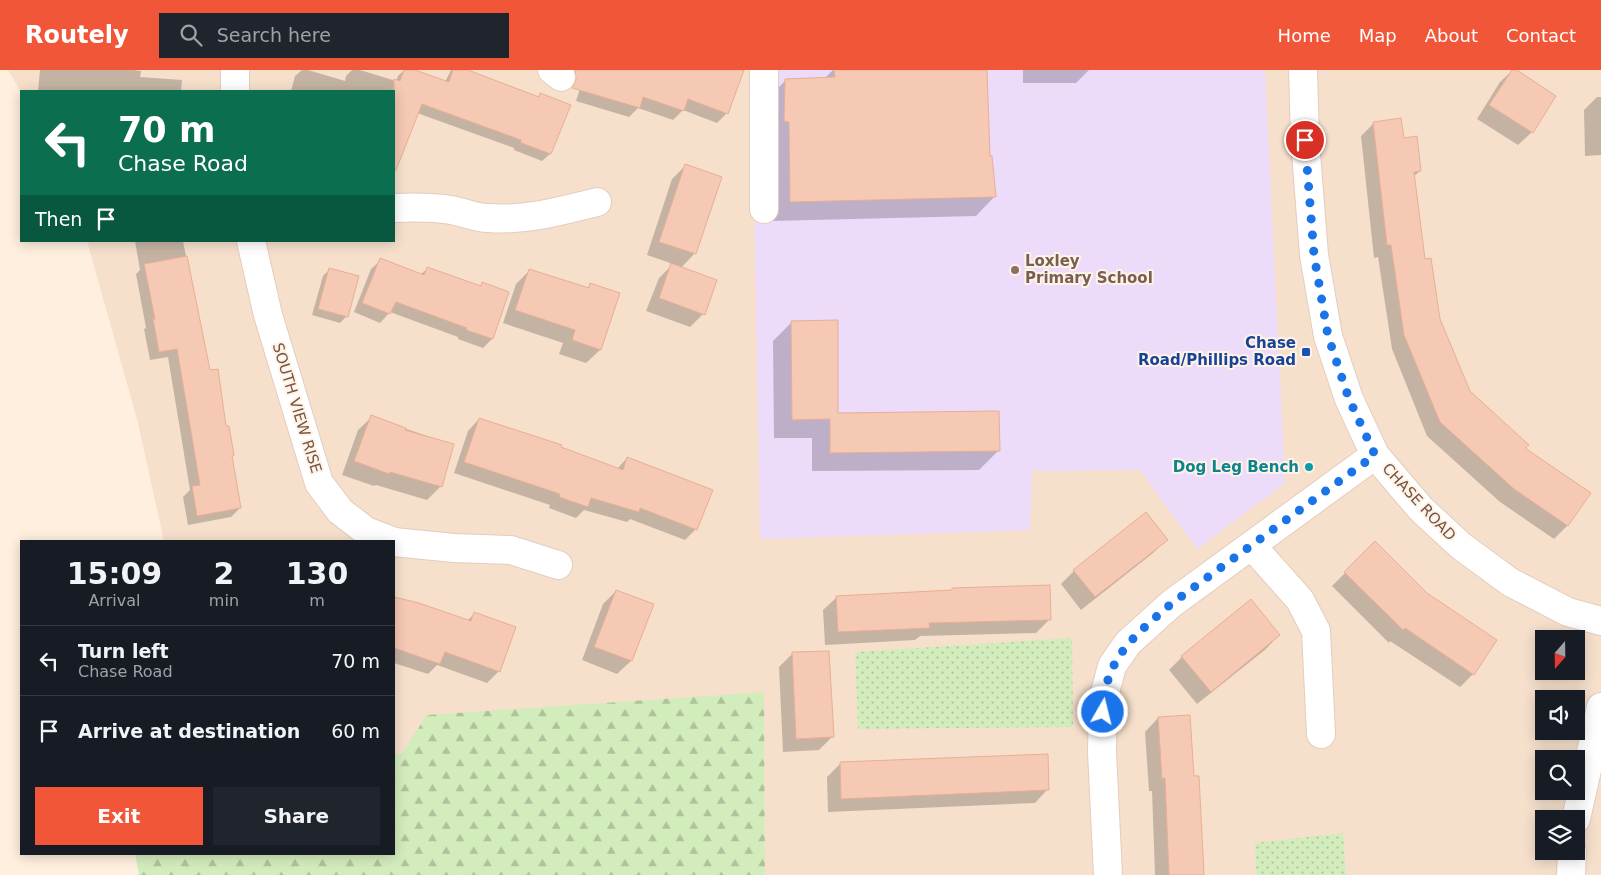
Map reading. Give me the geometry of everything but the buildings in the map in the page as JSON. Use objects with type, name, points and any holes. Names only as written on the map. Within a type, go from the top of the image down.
[{"type":"street","points":[[235,70],[236,90]]},
{"type":"street","points":[[764,70],[764,209]]},
{"type":"street","name":"CHASE ROAD","points":[[1304,70],[1305,140],[1313,245],[1328,336],[1349,399],[1375,455],[1421,509],[1461,546],[1510,582],[1568,612],[1601,621]]},
{"type":"street","points":[[395,208],[414,206],[452,210],[486,218],[514,219],[548,214],[597,202]]},
{"type":"street","name":"SOUTH VIEW RISE","points":[[251,242],[268,315],[319,482],[340,511],[366,531],[388,540]]},
{"type":"street","points":[[1108,875],[1102,752],[1103,700],[1112,666],[1128,643],[1171,604],[1375,455]]},
{"type":"street","name":"SOUTH VIEW RISE","points":[[395,542],[454,548],[511,550],[558,565]]},
{"type":"street","points":[[1252,546],[1300,600],[1316,631],[1321,734]]},
{"type":"street","points":[[1578,810],[1601,707]]},
{"type":"street","points":[[1571,875],[1572,860]]},
{"type":"shaded area","points":[[8,70],[1601,70],[1601,875],[765,875],[764,692],[395,755],[395,540],[164,540],[138,423],[87,242],[395,242],[395,90],[20,90]]},
{"type":"shaded area","name":"Loxley Primary School","points":[[752,70],[1265,70],[1285,483],[1197,549],[1140,470],[1032,471],[1030,530],[760,539]]},
{"type":"green space","points":[[1072,638],[1073,727],[858,729],[855,652]]},
{"type":"green space","points":[[764,692],[765,875],[137,875],[139,874],[135,855],[395,855],[395,755],[402,753],[427,715]]},
{"type":"green space","points":[[1343,833],[1346,875],[1256,875],[1255,843]]},
{"type":"place","name":"Loxley Primary School","points":[[1015,270]]},
{"type":"place","name":"Chase Road/Phillips Road","points":[[1306,352]]},
{"type":"place","name":"Dog Leg Bench","points":[[1309,467]]},
{"type":"route","points":[[1103,712],[1103,700],[1112,666],[1128,643],[1143,628],[1171,604],[1375,455],[1349,399],[1328,336],[1314,255],[1305,140]]}]
